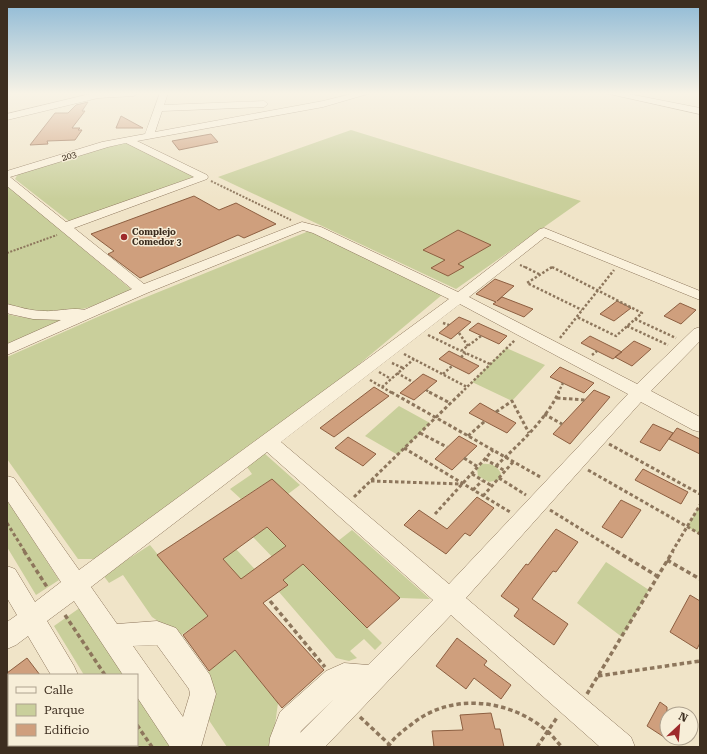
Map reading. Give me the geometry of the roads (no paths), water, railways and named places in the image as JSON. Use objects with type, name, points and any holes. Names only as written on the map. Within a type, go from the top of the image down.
[{"type":"street","points":[[149,136],[152,128]]},
{"type":"street","name":"203","points":[[7,175],[106,144],[193,128]]},
{"type":"street","points":[[67,229],[203,177],[127,140]]},
{"type":"street","points":[[7,180],[142,290]]},
{"type":"street","points":[[7,350],[142,290],[302,226],[317,230],[459,298],[700,425]]},
{"type":"street","points":[[7,637],[417,330],[544,232],[700,296]]},
{"type":"street","points":[[7,308],[30,314],[51,315],[74,314],[100,308]]},
{"type":"street","points":[[306,747],[450,599],[639,393],[690,342]]},
{"type":"street","points":[[268,442],[621,747]]},
{"type":"street","points":[[7,484],[136,674]]},
{"type":"street","points":[[7,576],[64,674]]},
{"type":"street","points":[[110,636],[157,633],[167,636],[201,684],[203,694],[187,747]]},
{"type":"street","points":[[138,676],[187,747]]},
{"type":"street","points":[[283,747],[284,738],[290,722],[335,680],[344,676],[372,678]]},
{"type":"place","name":"Complejo Comedor 3","points":[[124,237]]}]
